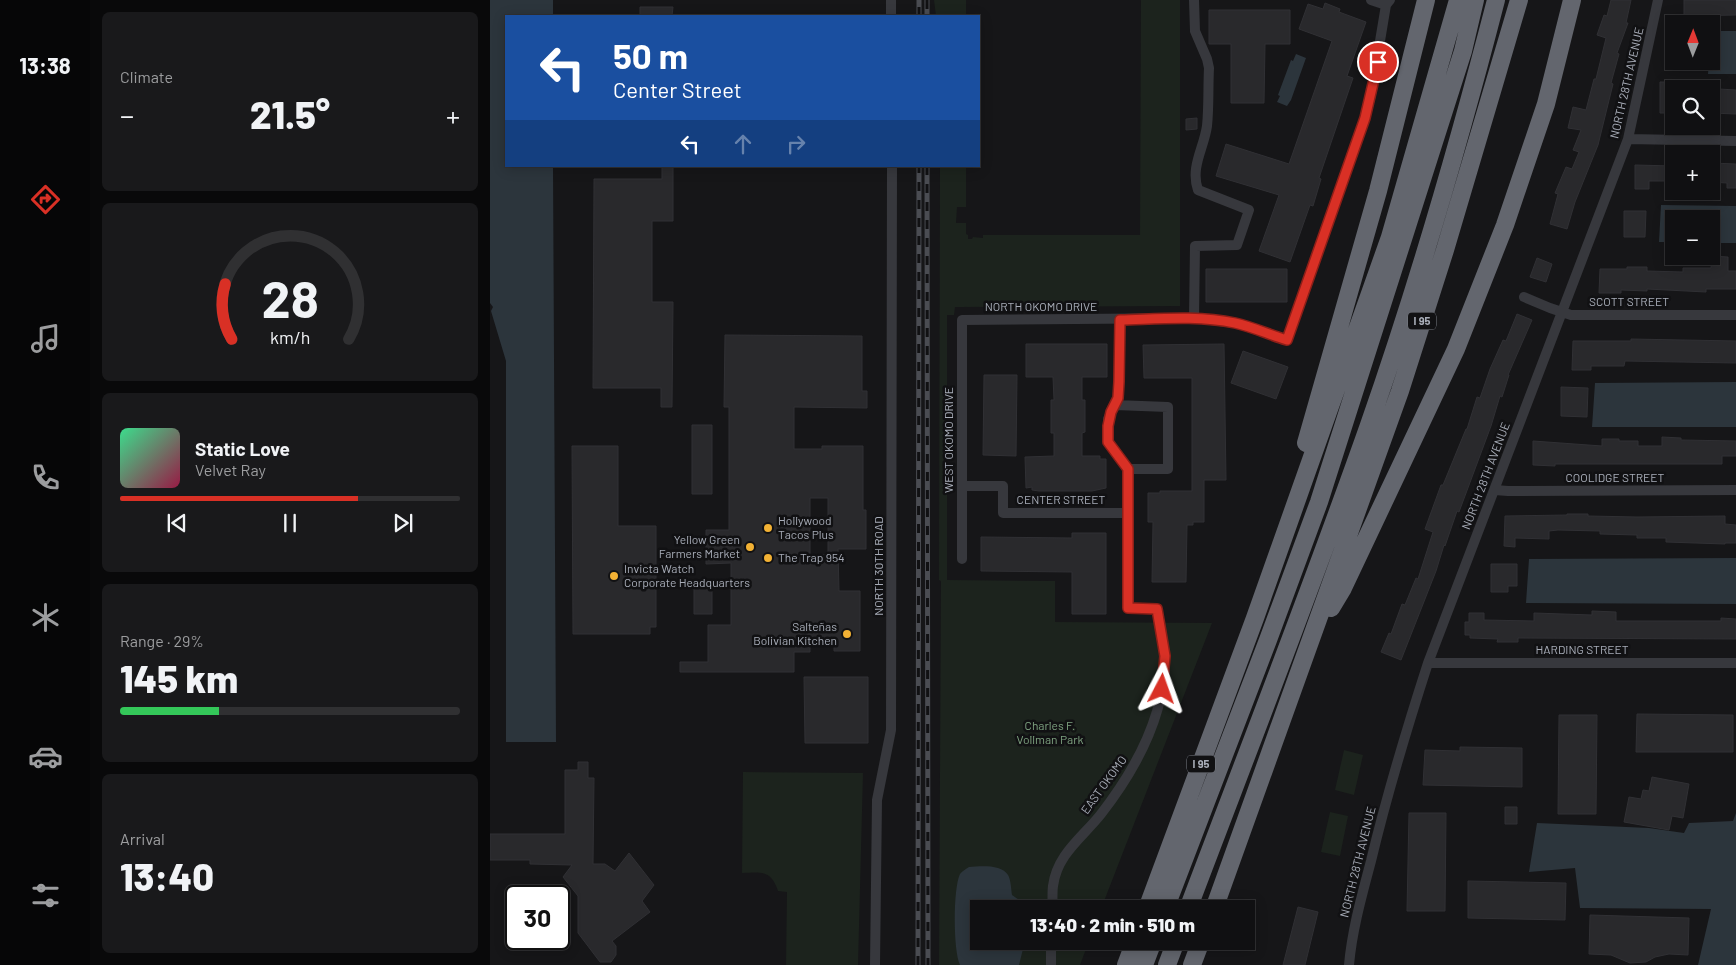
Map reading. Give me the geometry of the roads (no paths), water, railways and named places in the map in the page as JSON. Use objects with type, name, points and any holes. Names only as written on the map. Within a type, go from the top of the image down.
[{"type":"highway","points":[[1255,618],[1378,190],[1426,0]]},
{"type":"highway","name":"I 95","points":[[1150,900],[1255,618],[1390,237],[1458,0]]},
{"type":"highway","points":[[1168,900],[1319,502],[1463,51],[1475,0]]},
{"type":"highway","points":[[1191,900],[1303,606],[1369,424],[1410,302],[1464,126],[1496,0]]},
{"type":"highway","name":"I 95","points":[[1217,900],[1406,372],[1445,250],[1519,0]]},
{"type":"highway","points":[[1312,638],[1343,588],[1456,349],[1505,225],[1546,104],[1572,0]]},
{"type":"highway","points":[[1126,965],[1131,950]]},
{"type":"highway","points":[[1144,965],[1150,950]]},
{"type":"highway","points":[[1167,965],[1173,950]]},
{"type":"highway","points":[[1192,965],[1198,950]]},
{"type":"street","points":[[891,0],[891,15]]},
{"type":"street","points":[[1194,0],[1194,31],[1207,59],[1209,68],[1207,125],[1198,153],[1195,182],[1198,190],[1249,210],[1237,245],[1195,246],[1194,318]]},
{"type":"street","points":[[1371,0],[1388,3]]},
{"type":"street","name":"NORTH 28TH AVENUE","points":[[1349,965],[1355,929],[1388,791],[1428,663],[1628,139],[1658,0]]},
{"type":"street","name":"NORTH OKOMO DRIVE","points":[[962,320],[1194,318],[1236,323],[1287,340],[1354,151],[1371,95],[1388,3]]},
{"type":"street","points":[[1628,139],[1736,140]]},
{"type":"street","name":"NORTH 30TH ROAD","points":[[875,965],[878,800],[891,730],[892,167]]},
{"type":"street","name":"SCOTT STREET","points":[[1524,297],[1561,312],[1571,314],[1736,314]]},
{"type":"street","name":"WEST OKOMO DRIVE","points":[[962,320],[962,559]]},
{"type":"street","points":[[1120,320],[1119,382],[1115,405],[1108,419],[1108,442],[1128,469],[1128,513]]},
{"type":"street","points":[[1115,405],[1168,407],[1168,469],[1128,469]]},
{"type":"street","name":"CENTER STREET","points":[[962,486],[1003,486],[1003,513],[1128,513]]},
{"type":"street","name":"COOLIDGE STREET","points":[[1495,490],[1736,490]]},
{"type":"street","name":"EAST OKOMO","points":[[1052,900],[1056,873],[1062,859],[1070,847],[1099,816],[1131,772],[1141,754],[1155,717],[1162,689],[1165,656],[1157,609],[1128,608],[1128,513]]},
{"type":"street","name":"HARDING STREET","points":[[1428,663],[1736,663]]},
{"type":"street","points":[[1051,950],[1051,965]]},
{"type":"railway","points":[[919,0],[919,15]]},
{"type":"railway","points":[[927,0],[927,15]]},
{"type":"railway","points":[[918,965],[919,167]]},
{"type":"railway","points":[[927,167],[928,965]]},
{"type":"place","name":"Hollywood Tacos Plus","points":[[768,528]]},
{"type":"place","name":"Yellow Green Farmers Market","points":[[750,547]]},
{"type":"place","name":"The Trap 954","points":[[768,558]]},
{"type":"place","name":"Invicta Watch Corporate Headquarters","points":[[614,576]]},
{"type":"place","name":"Salteñas Bolivian Kitchen","points":[[847,634]]},
{"type":"park label","name":"Charles F. Vollman Park","points":[[1050,733]]}]
